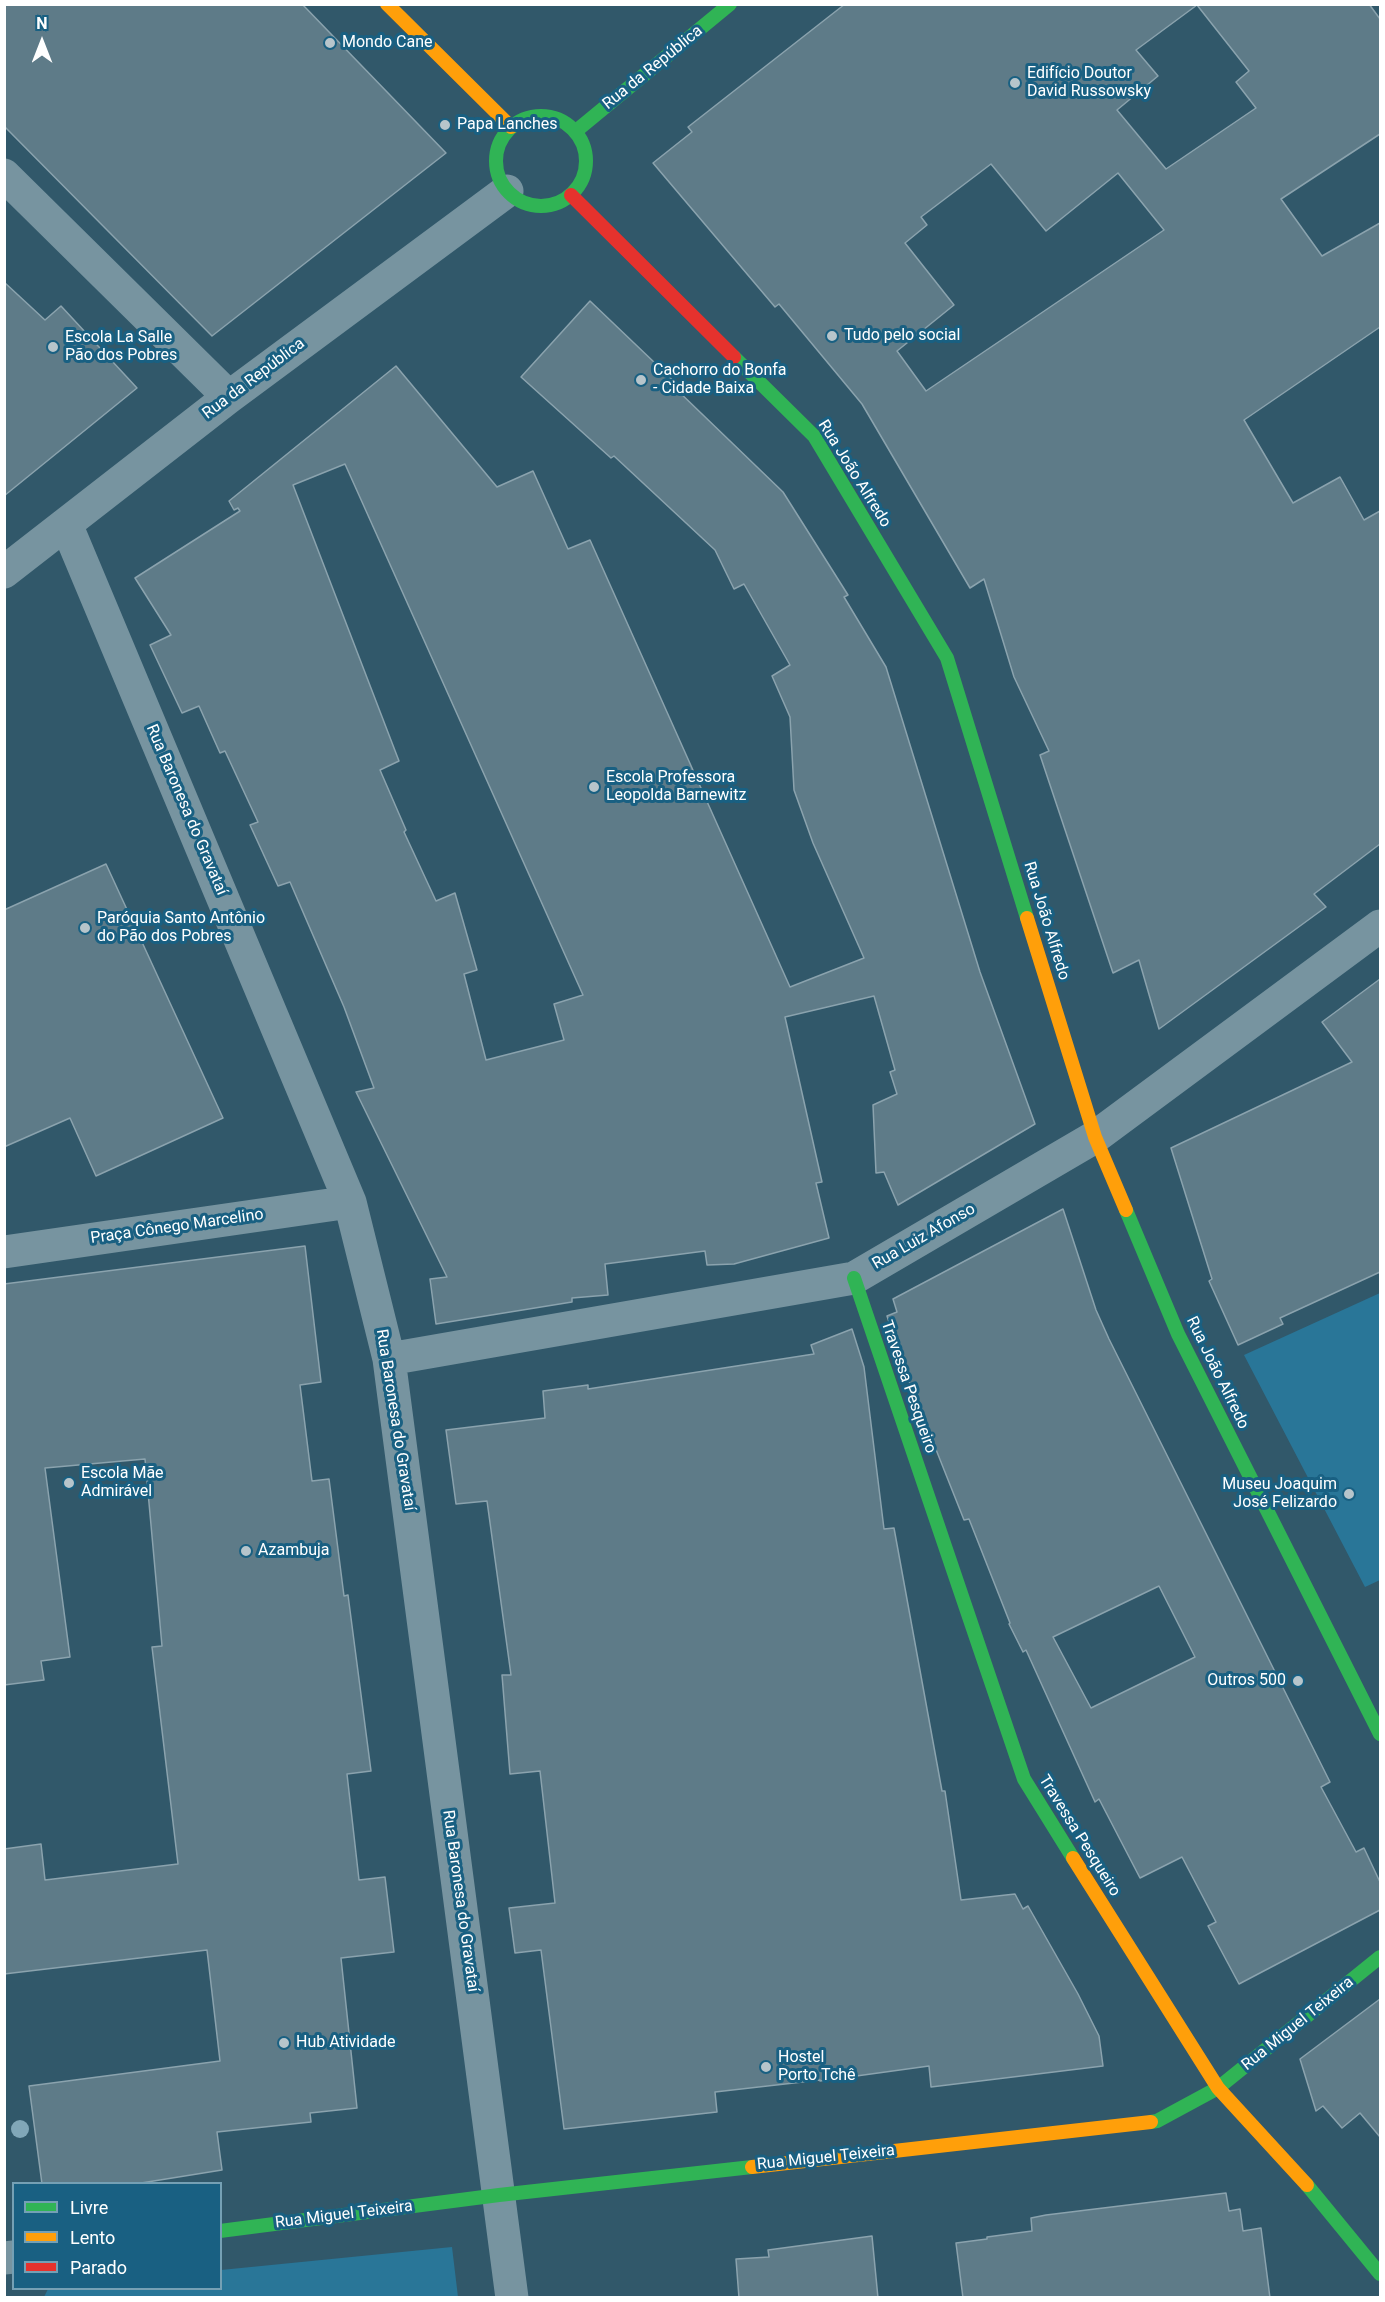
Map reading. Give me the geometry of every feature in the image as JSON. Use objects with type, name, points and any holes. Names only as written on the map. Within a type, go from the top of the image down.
[{"type":"street","points":[[387,4],[511,127]]},
{"type":"street","name":"Rua da República","points":[[576,131],[730,4]]},
{"type":"street","points":[[544,116],[562,120],[576,131],[584,147],[587,164],[582,181],[571,195],[556,204],[538,206],[521,201],[507,191],[498,176],[496,158],[501,141],[511,127],[527,118],[544,116]]},
{"type":"street","points":[[4,175],[229,397]]},
{"type":"street","name":"Rua da República","points":[[4,572],[229,397],[507,191]]},
{"type":"street","name":"Rua João Alfredo","points":[[571,195],[814,436],[947,658],[1095,1137],[1178,1334],[1380,1734]]},
{"type":"street","name":"Rua Baronesa do Gravataí","points":[[66,524],[350,1202],[388,1359],[512,2298]]},
{"type":"street","name":"Rua Luiz Afonso","points":[[388,1359],[854,1278],[1095,1137],[1380,926]]},
{"type":"street","name":"Praça Cônego Marcelino","points":[[4,1252],[350,1202]]},
{"type":"street","name":"Travessa Pesqueiro","points":[[854,1278],[1024,1779],[1218,2088],[1317,2196],[1380,2274]]},
{"type":"street","name":"Rua Miguel Teixeira","points":[[222,2231],[499,2195],[1157,2121],[1218,2088],[1380,1957]]},
{"type":"shaded area","name":"Museu Joaquim José Felizardo","points":[[1380,1293],[1380,1580],[1365,1587],[1244,1355]]},
{"type":"shaded area","points":[[452,2247],[458,2297],[44,2297],[48,2290],[222,2290],[222,2270]]},
{"type":"building","points":[[4,4],[302,4],[446,153],[212,336],[4,126]]},
{"type":"building","points":[[845,4],[1369,4],[1380,19],[1380,134],[1281,199],[1322,256],[1380,223],[1380,327],[1244,420],[1293,503],[1340,477],[1364,520],[1380,511],[1380,844],[1314,894],[1326,907],[1159,1029],[1139,960],[1113,973],[1040,755],[1049,751],[1014,677],[984,579],[970,588],[862,404],[779,304],[775,307],[653,163],[692,132],[688,127]],"holes":[[[1197,5],[1249,71],[1236,82],[1256,108],[1166,169],[1117,110],[1158,76],[1136,50]],[[991,164],[1046,231],[1118,173],[1164,230],[926,391],[897,351],[954,305],[905,243],[927,225],[921,217]]]},
{"type":"building","name":"Escola La Salle Pão dos Pobres","points":[[4,282],[45,320],[61,306],[137,388],[4,496]]},
{"type":"building","points":[[590,301],[678,385],[675,388],[783,492],[848,595],[844,597],[886,667],[980,972],[1035,1124],[898,1205],[884,1172],[876,1173],[873,1105],[897,1094],[890,1072],[895,1070],[874,996],[785,1017],[822,1182],[816,1183],[829,1238],[734,1264],[707,1265],[705,1251],[605,1264],[608,1295],[572,1298],[572,1302],[436,1324],[430,1279],[447,1277],[356,1092],[374,1088],[344,1007],[290,882],[278,886],[250,825],[258,822],[225,751],[220,753],[199,706],[182,713],[150,645],[171,635],[135,578],[240,511],[238,508],[234,510],[229,501],[396,366],[497,487],[533,471],[568,549],[590,540],[790,987],[864,958],[813,843],[794,790],[790,717],[772,676],[790,665],[744,584],[734,589],[715,550],[614,456],[611,458],[521,377]],"holes":[[[345,464],[583,995],[554,1004],[564,1040],[486,1060],[464,974],[477,970],[455,893],[436,901],[404,832],[406,830],[380,770],[399,761],[293,485]]]},
{"type":"building","name":"Paróquia Santo Antônio do Pão dos Pobres","points":[[106,864],[223,1118],[96,1176],[70,1118],[4,1147],[4,910]]},
{"type":"building","points":[[1380,979],[1380,1272],[1280,1318],[1283,1324],[1238,1345],[1209,1281],[1212,1279],[1171,1148],[1352,1062],[1322,1022]]},
{"type":"building","points":[[1063,1209],[1096,1310],[1109,1339],[1330,1782],[1321,1787],[1356,1852],[1364,1848],[1380,1882],[1380,1910],[1239,1984],[1208,1926],[1216,1922],[1182,1857],[1140,1878],[1099,1799],[1095,1802],[1026,1650],[1023,1652],[1009,1624],[969,1519],[964,1520],[908,1379],[887,1316],[897,1312],[893,1299]],"holes":[[[1159,1586],[1195,1657],[1091,1708],[1053,1637]]]},
{"type":"building","points":[[305,1246],[321,1382],[300,1385],[312,1481],[329,1479],[344,1596],[348,1595],[371,1771],[347,1774],[359,1880],[385,1877],[394,1952],[341,1958],[357,2108],[310,2113],[311,2122],[217,2132],[222,2170],[147,2182],[42,2182],[29,2086],[220,2061],[207,1950],[4,1974],[4,1849],[41,1844],[45,1880],[178,1864],[152,1647],[162,1646],[145,1459],[45,1468],[70,1657],[41,1661],[44,1680],[4,1685],[4,1284]]},
{"type":"building","points":[[852,1329],[864,1367],[884,1529],[894,1528],[942,1791],[945,1791],[961,1900],[1015,1894],[1023,1909],[1028,1906],[1099,2036],[1103,2066],[931,2087],[929,2066],[715,2092],[717,2112],[564,2129],[541,1950],[515,1953],[509,1908],[555,1903],[540,1771],[510,1774],[502,1675],[511,1675],[487,1501],[456,1504],[446,1430],[545,1418],[543,1391],[588,1385],[588,1389],[814,1354],[811,1345]]},
{"type":"building","points":[[1380,1999],[1380,2137],[1360,2113],[1342,2128],[1323,2106],[1316,2111],[1300,2059]]},
{"type":"building","points":[[1226,2193],[1229,2211],[1240,2209],[1243,2231],[1261,2228],[1270,2298],[963,2298],[956,2243],[1032,2231],[1031,2218],[1046,2215]]},
{"type":"building","points":[[872,2236],[878,2298],[739,2298],[736,2259],[769,2257],[768,2250]]},
{"type":"traffic: fast","points":[[576,131],[730,4]]},
{"type":"traffic: fast","points":[[541,116],[558,120],[573,129],[582,144],[586,161],[582,178],[573,193],[558,202],[541,206],[524,202],[509,193],[500,178],[496,161],[500,144],[509,129],[524,120],[541,116]]},
{"type":"traffic: fast","points":[[734,357],[814,436],[947,658],[1027,918]]},
{"type":"traffic: fast","points":[[1126,1210],[1178,1334],[1380,1734]]},
{"type":"traffic: fast","points":[[854,1278],[1024,1779],[1073,1858]]},
{"type":"traffic: fast","points":[[1151,2122],[1157,2121],[1218,2088],[1380,1957]]},
{"type":"traffic: fast","points":[[222,2231],[499,2195],[752,2167]]},
{"type":"traffic: fast","points":[[1307,2185],[1380,2274]]},
{"type":"traffic: slow","points":[[387,4],[511,127]]},
{"type":"traffic: slow","points":[[1027,918],[1095,1137],[1126,1210]]},
{"type":"traffic: slow","points":[[1073,1858],[1218,2088],[1307,2185]]},
{"type":"traffic: slow","points":[[752,2167],[1151,2122]]},
{"type":"traffic: jam","points":[[571,195],[734,357]]},
{"type":"place","name":"Mondo Cane","points":[[330,43]]},
{"type":"place","name":"Edifício Doutor David Russowsky","points":[[1015,83]]},
{"type":"place","name":"Papa Lanches","points":[[445,125]]},
{"type":"place","name":"Tudo pelo social","points":[[832,336]]},
{"type":"place","name":"Escola La Salle Pão dos Pobres","points":[[53,347]]},
{"type":"place","name":"Cachorro do Bonfa - Cidade Baixa","points":[[641,380]]},
{"type":"place","name":"Escola Professora Leopolda Barnewitz","points":[[594,787]]},
{"type":"place","name":"Paróquia Santo Antônio do Pão dos Pobres","points":[[85,928]]},
{"type":"place","name":"Escola Mãe Admirável","points":[[69,1483]]},
{"type":"place","name":"Museu Joaquim José Felizardo","points":[[1349,1494]]},
{"type":"place","name":"Azambuja","points":[[246,1551]]},
{"type":"place","name":"Outros 500","points":[[1298,1681]]},
{"type":"place","name":"Hub Atividade","points":[[284,2043]]},
{"type":"place","name":"Hostel Porto Tchê","points":[[766,2067]]}]
